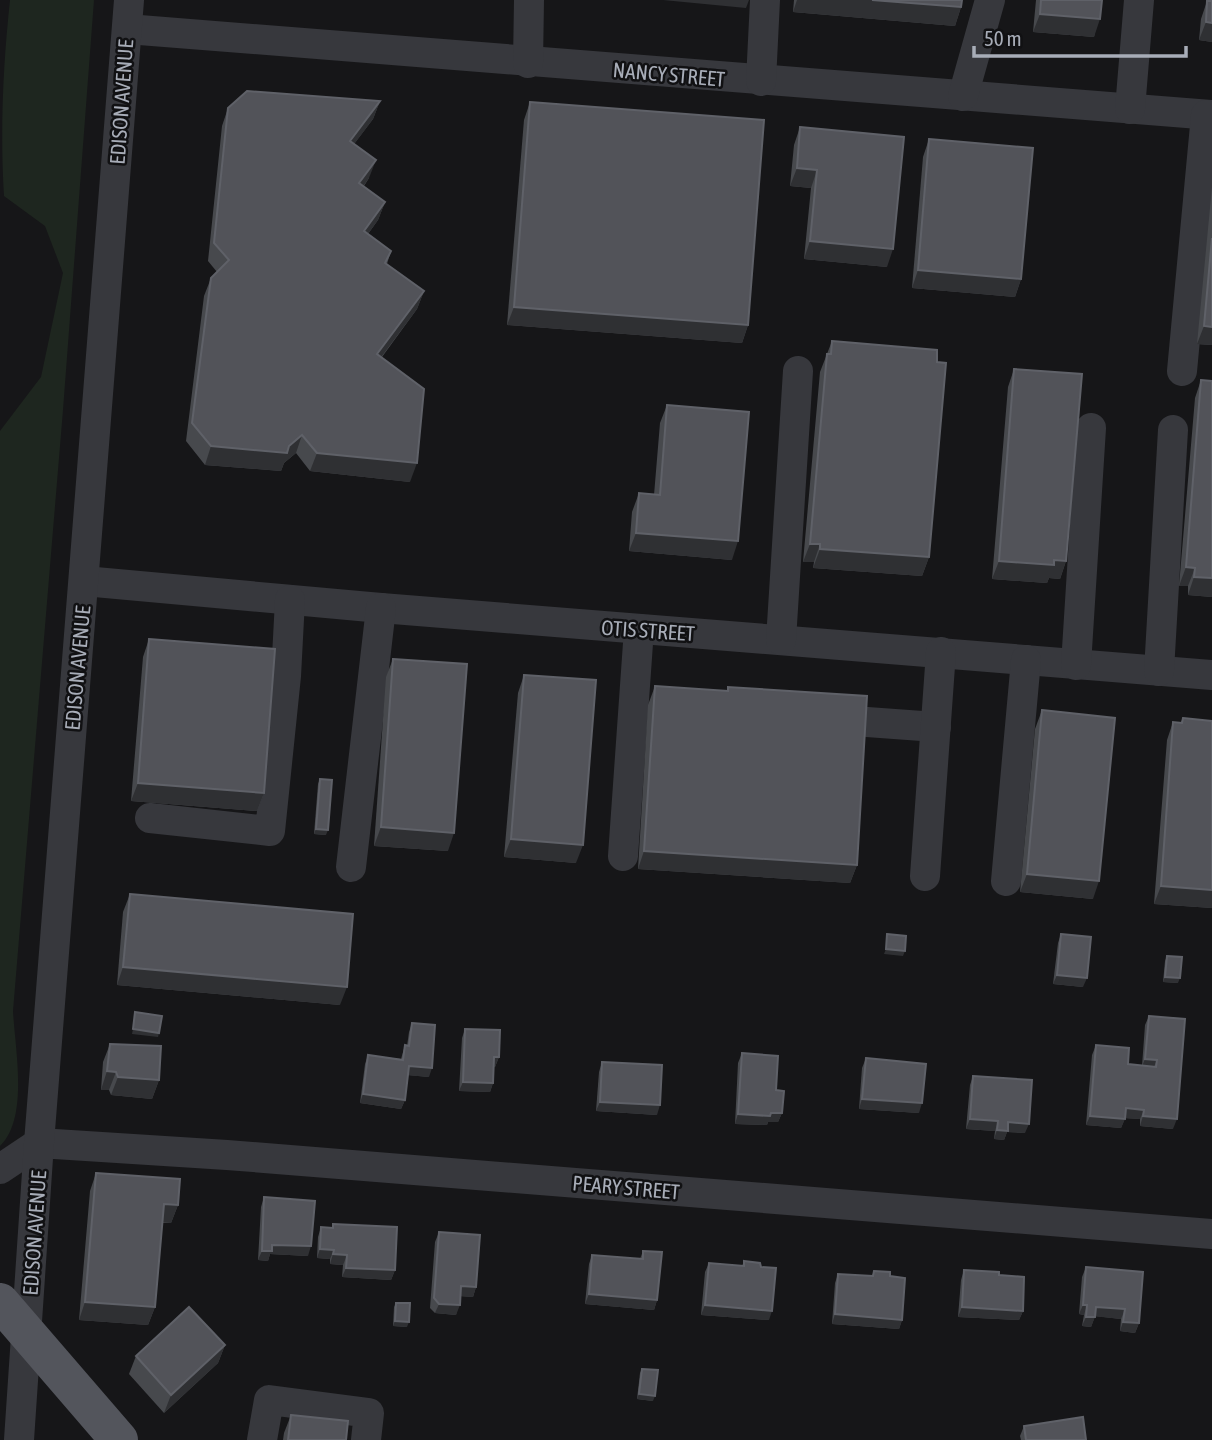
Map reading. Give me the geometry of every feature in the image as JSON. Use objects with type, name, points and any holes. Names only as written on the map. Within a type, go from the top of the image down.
[{"type":"main road","points":[[0,1302],[119,1440]]},
{"type":"street","points":[[528,63],[529,0]]},
{"type":"street","points":[[761,81],[765,0]]},
{"type":"street","points":[[963,96],[990,0]]},
{"type":"street","points":[[1130,109],[1139,0]]},
{"type":"street","name":"NANCY STREET","points":[[128,15],[528,63],[1209,115]]},
{"type":"street","name":"EDISON AVENUE","points":[[19,1440],[128,15]]},
{"type":"street","points":[[1182,371],[1209,115]]},
{"type":"street","points":[[780,640],[798,371]]},
{"type":"street","points":[[1076,664],[1091,428]]},
{"type":"street","points":[[1158,671],[1173,430]]},
{"type":"street","name":"OTIS STREET","points":[[84,581],[381,608],[1212,675]]},
{"type":"street","points":[[150,818],[270,831],[286,676],[290,600]]},
{"type":"street","points":[[351,867],[381,608]]},
{"type":"street","points":[[623,856],[639,629]]},
{"type":"street","points":[[925,876],[941,652]]},
{"type":"street","points":[[1006,881],[1026,660]]},
{"type":"street","points":[[867,722],[936,727]]},
{"type":"street","points":[[0,1169],[40,1143]]},
{"type":"street","name":"PEARY STREET","points":[[40,1143],[227,1155],[1212,1234]]},
{"type":"street","points":[[262,1440],[269,1400],[369,1413],[366,1440]]},
{"type":"shaded area","points":[[10,0],[94,0],[13,1011],[17,1101],[9,1134],[0,1146],[0,431],[41,377],[63,273],[45,226],[4,196],[3,98]]},
{"type":"building","points":[[872,0],[962,0],[961,7]]},
{"type":"building","points":[[1041,0],[1102,0],[1100,19],[1040,14]]},
{"type":"building","points":[[1207,1],[1212,1],[1212,23],[1206,22]]},
{"type":"building","points":[[247,91],[380,101],[350,141],[376,160],[359,183],[385,202],[364,231],[391,251],[385,263],[424,291],[377,354],[424,389],[417,463],[317,453],[302,435],[289,446],[287,453],[211,446],[192,423],[211,278],[229,260],[214,243],[228,108]]},
{"type":"building","points":[[530,102],[764,120],[748,325],[514,307]]},
{"type":"building","points":[[800,127],[904,137],[893,249],[810,241],[817,170],[797,168]]},
{"type":"building","points":[[929,139],[1033,148],[1021,279],[918,270]]},
{"type":"building","points":[[1212,238],[1212,327],[1204,326]]},
{"type":"building","points":[[832,341],[937,350],[937,362],[946,363],[929,557],[820,549],[820,544],[810,544],[827,354],[831,354]]},
{"type":"building","points":[[1014,369],[1082,374],[1066,561],[1054,560],[1054,565],[999,561]]},
{"type":"building","points":[[1201,380],[1212,381],[1212,578],[1194,577],[1195,568],[1186,567]]},
{"type":"building","points":[[667,405],[749,412],[738,541],[636,533],[639,493],[660,495]]},
{"type":"building","points":[[149,639],[275,649],[264,793],[138,783]]},
{"type":"building","points":[[393,659],[467,664],[454,833],[381,827]]},
{"type":"building","points":[[524,675],[596,680],[583,845],[511,839]]},
{"type":"building","points":[[655,686],[728,691],[728,687],[867,696],[857,865],[644,851]]},
{"type":"building","points":[[1042,710],[1115,718],[1099,881],[1027,874]]},
{"type":"building","points":[[1183,718],[1212,721],[1212,890],[1161,886],[1173,722],[1182,723]]},
{"type":"building","points":[[320,779],[332,780],[328,830],[316,829]]},
{"type":"building","points":[[130,894],[353,914],[347,987],[123,967]]},
{"type":"building","points":[[887,934],[906,936],[905,951],[886,949]]},
{"type":"building","points":[[1061,934],[1091,937],[1087,978],[1057,975]]},
{"type":"building","points":[[1167,956],[1182,957],[1180,978],[1165,977]]},
{"type":"building","points":[[135,1012],[162,1016],[159,1033],[133,1029]]},
{"type":"building","points":[[1149,1016],[1185,1019],[1177,1119],[1143,1116],[1144,1110],[1126,1108],[1125,1119],[1090,1116],[1096,1045],[1129,1048],[1128,1064],[1156,1067],[1157,1060],[1145,1059]]},
{"type":"building","points":[[412,1023],[435,1025],[432,1068],[409,1066],[405,1100],[363,1094],[368,1055],[403,1060],[405,1045],[409,1046]]},
{"type":"building","points":[[465,1029],[500,1030],[499,1057],[494,1057],[493,1083],[463,1082]]},
{"type":"building","points":[[110,1044],[161,1046],[159,1080],[118,1077],[116,1072],[107,1071]]},
{"type":"building","points":[[742,1053],[778,1056],[776,1090],[784,1091],[782,1113],[771,1113],[770,1116],[738,1114]]},
{"type":"building","points":[[866,1058],[926,1064],[922,1103],[862,1099]]},
{"type":"building","points":[[602,1062],[662,1065],[660,1105],[600,1102]]},
{"type":"building","points":[[973,1076],[1032,1080],[1029,1124],[1008,1122],[1008,1131],[997,1130],[998,1121],[970,1119]]},
{"type":"building","points":[[96,1173],[180,1179],[178,1205],[164,1204],[155,1307],[85,1302]]},
{"type":"building","points":[[264,1197],[315,1201],[311,1246],[272,1245],[272,1251],[262,1251]]},
{"type":"building","points":[[333,1224],[397,1227],[395,1270],[346,1268],[347,1255],[320,1249],[321,1227],[333,1228]]},
{"type":"building","points":[[439,1232],[480,1235],[476,1287],[461,1286],[460,1305],[439,1304],[434,1298]]},
{"type":"building","points":[[643,1251],[662,1252],[657,1300],[589,1294],[592,1255],[643,1259]]},
{"type":"building","points":[[744,1261],[760,1263],[761,1267],[776,1268],[772,1311],[705,1305],[709,1263],[744,1266]]},
{"type":"building","points":[[1086,1267],[1143,1272],[1139,1323],[1123,1322],[1125,1309],[1096,1307],[1095,1317],[1086,1317],[1087,1305],[1083,1305]]},
{"type":"building","points":[[964,1270],[1024,1277],[1023,1311],[962,1307]]},
{"type":"building","points":[[874,1271],[890,1272],[890,1276],[905,1278],[902,1320],[835,1314],[838,1274],[873,1276]]},
{"type":"building","points":[[396,1303],[410,1303],[409,1322],[395,1321]]},
{"type":"building","points":[[189,1307],[225,1345],[171,1395],[136,1356]]},
{"type":"building","points":[[642,1369],[658,1370],[655,1396],[639,1394]]},
{"type":"building","points":[[291,1415],[348,1421],[346,1440],[288,1440]]},
{"type":"building","points":[[1083,1417],[1086,1440],[1026,1440],[1024,1426]]}]
